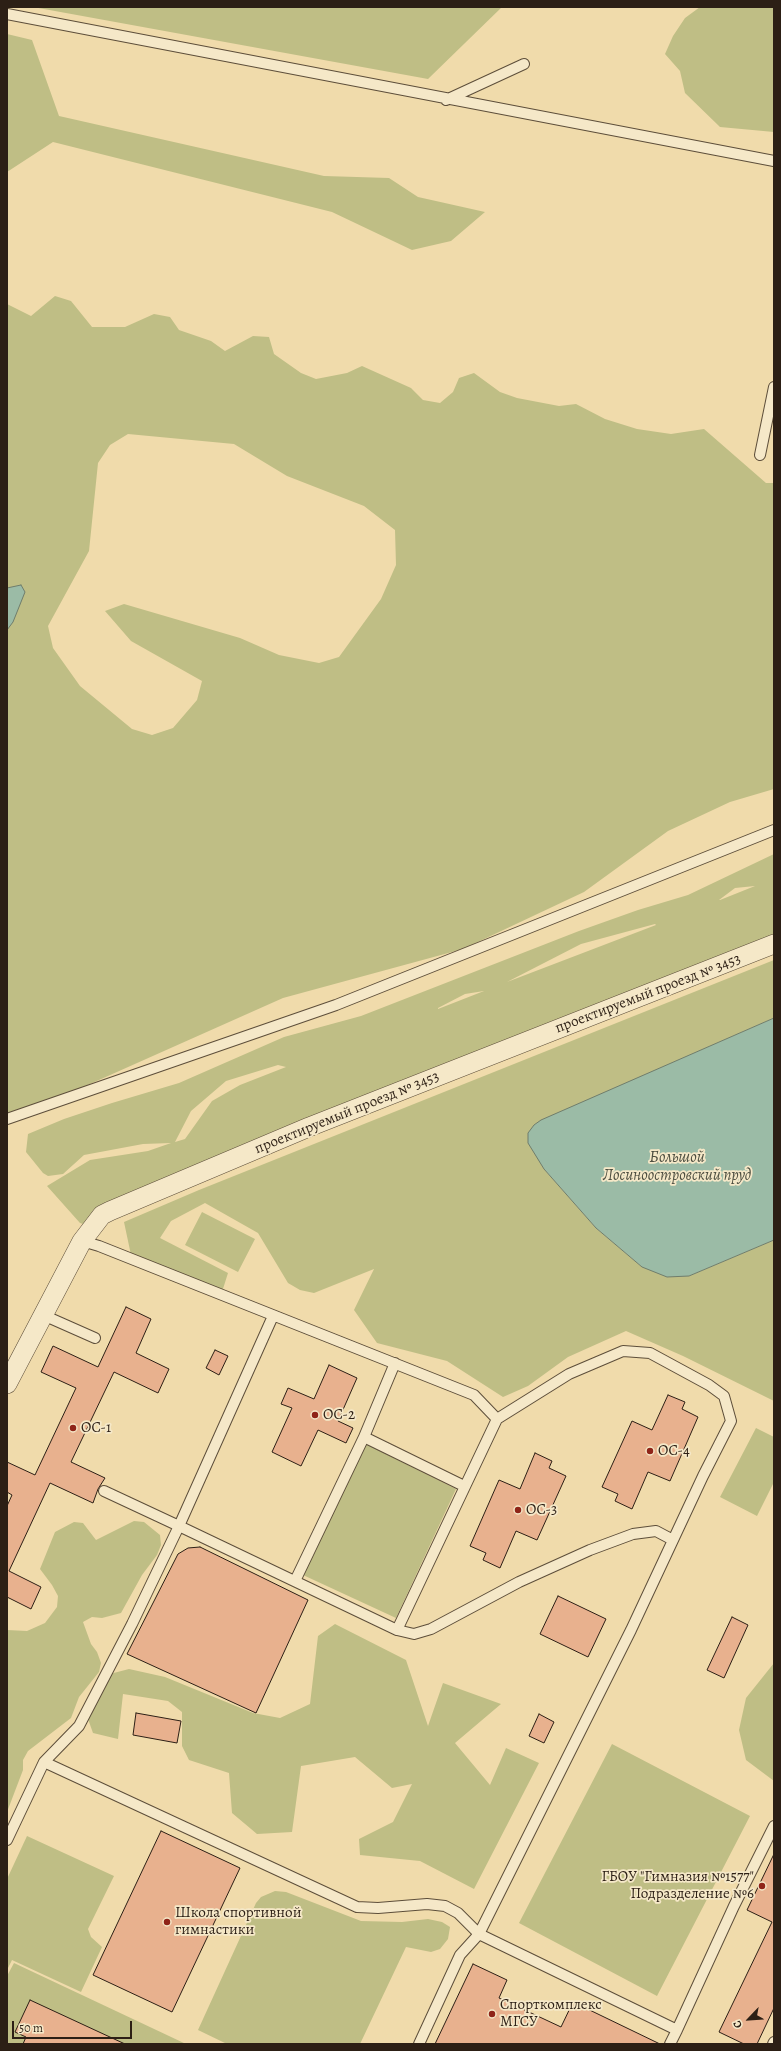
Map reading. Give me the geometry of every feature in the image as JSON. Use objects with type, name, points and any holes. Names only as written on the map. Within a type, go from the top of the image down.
[{"type":"street","name":"проектируемый проезд № 3453","points":[[7,1384],[82,1241],[98,1221],[110,1211],[309,1127],[774,944]]},
{"type":"lane","points":[[7,14],[446,100],[774,161]]},
{"type":"lane","points":[[446,100],[524,64]]},
{"type":"lane","points":[[760,455],[774,386]]},
{"type":"lane","points":[[7,1119],[336,1005],[774,830]]},
{"type":"lane","points":[[82,1241],[99,1246],[474,1395],[497,1419]]},
{"type":"lane","points":[[43,1315],[95,1338]]},
{"type":"lane","points":[[7,1840],[44,1762],[79,1726],[132,1624],[179,1526],[274,1316]]},
{"type":"lane","points":[[397,1630],[497,1419],[569,1374],[623,1351],[650,1353],[709,1385],[724,1396],[731,1421],[631,1630],[479,1934],[460,1955],[419,2044]]},
{"type":"lane","points":[[295,1581],[364,1437],[395,1363]]},
{"type":"lane","points":[[364,1437],[464,1486]]},
{"type":"lane","points":[[104,1491],[397,1630],[414,1634],[431,1629],[519,1582],[590,1550],[633,1534],[656,1531],[673,1540]]},
{"type":"lane","points":[[44,1762],[357,1907],[378,1908],[427,1904],[445,1906],[458,1913],[479,1934],[676,2030]]},
{"type":"lane","points":[[670,2044],[734,1906],[774,1826]]},
{"type":"shaded area","points":[[33,7],[502,7],[428,79]]},
{"type":"shaded area","points":[[700,7],[774,7],[774,132],[720,127],[685,93],[680,71],[665,54],[673,36],[685,18]]},
{"type":"shaded area","points":[[7,34],[32,40],[59,116],[324,176],[389,178],[418,197],[485,212],[451,241],[412,250],[332,212],[53,142],[7,172]]},
{"type":"shaded area","points":[[55,296],[71,301],[92,327],[125,327],[154,314],[170,317],[179,330],[211,341],[225,351],[253,336],[269,337],[274,354],[301,373],[316,379],[347,373],[362,366],[411,388],[423,400],[440,403],[453,392],[459,378],[474,373],[500,392],[517,398],[559,406],[576,404],[605,419],[637,429],[671,434],[704,429],[766,483],[774,483],[774,789],[730,802],[668,831],[584,892],[463,949],[283,998],[72,1092],[7,1113],[7,304],[31,316]],"holes":[[[128,434],[234,444],[287,476],[364,506],[395,530],[396,565],[381,599],[339,657],[319,663],[279,655],[240,638],[124,604],[105,611],[131,641],[202,681],[197,700],[173,728],[152,735],[132,729],[80,686],[53,648],[48,626],[89,551],[98,463],[110,445]]]},
{"type":"shaded area","points":[[774,854],[774,937],[86,1225],[80,1223],[47,1186],[90,1160],[148,1151],[171,1143],[143,1144],[84,1155],[63,1174],[48,1176],[43,1173],[26,1152],[28,1134],[64,1119],[179,1083],[284,1037],[361,1016],[579,931],[638,910],[688,895]],"holes":[[[755,886],[719,900],[735,888]],[[655,924],[656,925],[507,982],[581,944]],[[484,991],[438,1009],[438,1008],[465,994]],[[278,1065],[286,1067],[240,1085],[212,1101],[185,1139],[175,1142],[191,1111],[226,1081]]]},
{"type":"shaded area","points":[[774,960],[774,1018],[534,1125],[544,1169],[596,1228],[642,1267],[689,1276],[774,1240],[774,1401],[683,1356],[626,1331],[568,1357],[528,1386],[503,1397],[447,1361],[377,1343],[354,1310],[374,1269],[314,1293],[300,1290],[288,1283],[258,1233],[205,1203],[171,1221],[160,1238],[228,1273],[222,1292],[131,1255],[124,1222],[199,1190]]},
{"type":"shaded area","points":[[202,1212],[255,1239],[238,1272],[185,1245]]},
{"type":"shaded area","points":[[756,1428],[774,1437],[774,1482],[757,1516],[720,1497]]},
{"type":"shaded area","points":[[366,1444],[456,1489],[396,1618],[303,1575]]},
{"type":"shaded area","points":[[134,1521],[144,1522],[160,1535],[161,1545],[157,1555],[142,1575],[121,1613],[102,1618],[92,1617],[83,1622],[91,1644],[97,1652],[101,1663],[99,1672],[79,1697],[71,1718],[28,1751],[23,1760],[23,1770],[7,1812],[7,1630],[27,1631],[45,1623],[57,1607],[58,1596],[40,1569],[55,1532],[74,1522],[83,1523],[96,1540]]},
{"type":"shaded area","points":[[335,1624],[406,1660],[428,1726],[443,1683],[501,1704],[455,1743],[490,1785],[506,1748],[539,1763],[474,1889],[420,1861],[360,1855],[359,1839],[393,1822],[412,1784],[392,1788],[355,1757],[301,1766],[292,1832],[257,1834],[232,1813],[229,1773],[189,1760],[182,1746],[182,1712],[168,1701],[123,1694],[118,1739],[93,1733],[88,1719],[106,1675],[129,1669],[165,1677],[253,1713],[280,1718],[310,1704],[318,1636]]},
{"type":"shaded area","points":[[774,1663],[774,1781],[746,1760],[739,1730],[746,1698]]},
{"type":"shaded area","points":[[612,1744],[750,1816],[657,1996],[519,1923]]},
{"type":"shaded area","points":[[27,1836],[114,1876],[88,1929],[91,1937],[102,1947],[81,1992],[12,1960],[7,1970],[7,1879]]},
{"type":"shaded area","points":[[275,1891],[286,1892],[361,1921],[402,1922],[428,1919],[442,1922],[450,1927],[448,1939],[440,1949],[431,1952],[406,1947],[360,2044],[227,2044],[198,2030],[256,1903],[261,1897]]},
{"type":"shaded area","points":[[14,1963],[186,2044],[7,2044],[7,1976]]},
{"type":"water","points":[[21,585],[25,592],[13,622],[7,630],[7,588]]},
{"type":"water","name":"Большой Лосиноостровский пруд","points":[[774,1018],[774,1240],[689,1276],[667,1277],[642,1267],[596,1228],[544,1169],[528,1143],[528,1133],[534,1125],[541,1120]]},
{"type":"building","name":"ОС-1","points":[[126,1307],[151,1319],[136,1353],[169,1369],[158,1393],[114,1372],[71,1462],[105,1478],[98,1489],[93,1503],[50,1483],[9,1571],[41,1587],[31,1609],[7,1597],[7,1506],[12,1495],[7,1492],[7,1462],[35,1475],[76,1388],[41,1372],[53,1346],[98,1367]]},
{"type":"building","points":[[215,1350],[228,1356],[219,1375],[206,1368]]},
{"type":"building","name":"ОС-2","points":[[329,1365],[357,1378],[338,1421],[353,1428],[346,1443],[318,1430],[301,1466],[272,1452],[292,1408],[281,1404],[288,1388],[314,1399]]},
{"type":"building","name":"ОС-4","points":[[668,1395],[685,1402],[682,1409],[698,1417],[670,1481],[648,1472],[632,1509],[615,1501],[618,1494],[602,1487],[632,1421],[652,1430]]},
{"type":"building","name":"ОС-3","points":[[535,1453],[552,1461],[549,1468],[566,1476],[537,1540],[516,1531],[500,1568],[483,1560],[486,1553],[470,1546],[499,1480],[520,1489]]},
{"type":"building","points":[[200,1547],[308,1600],[256,1713],[127,1654],[178,1554],[188,1548]]},
{"type":"building","points":[[558,1596],[606,1619],[588,1657],[540,1634]]},
{"type":"building","points":[[732,1617],[748,1625],[724,1678],[707,1670]]},
{"type":"building","points":[[136,1713],[181,1721],[177,1743],[133,1735]]},
{"type":"building","points":[[539,1714],[554,1722],[544,1743],[529,1736]]},
{"type":"building","name":"Школа спортивной гимнастики","points":[[161,1831],[240,1868],[172,2012],[93,1975]]},
{"type":"building","points":[[774,1854],[774,2008],[757,2044],[744,2044],[719,2032],[772,1922],[747,1910]]},
{"type":"building","name":"Спорткомплекс МГСУ","points":[[473,1964],[507,1980],[499,1998],[561,2027],[573,2002],[660,2044],[435,2044]]},
{"type":"building","points":[[30,2000],[125,2044],[23,2044],[26,2037],[15,2032]]},
{"type":"place","name":"ОС-2","points":[[315,1415]]},
{"type":"place","name":"ОС-1","points":[[73,1428]]},
{"type":"place","name":"ОС-4","points":[[650,1451]]},
{"type":"place","name":"ОС-3","points":[[518,1510]]},
{"type":"place","name":"ГБОУ \"Гимназия №1577\" Подразделение №6","points":[[762,1886]]},
{"type":"place","name":"Школа спортивной гимнастики","points":[[167,1922]]},
{"type":"place","name":"Спорткомплекс МГСУ","points":[[492,2014]]}]
